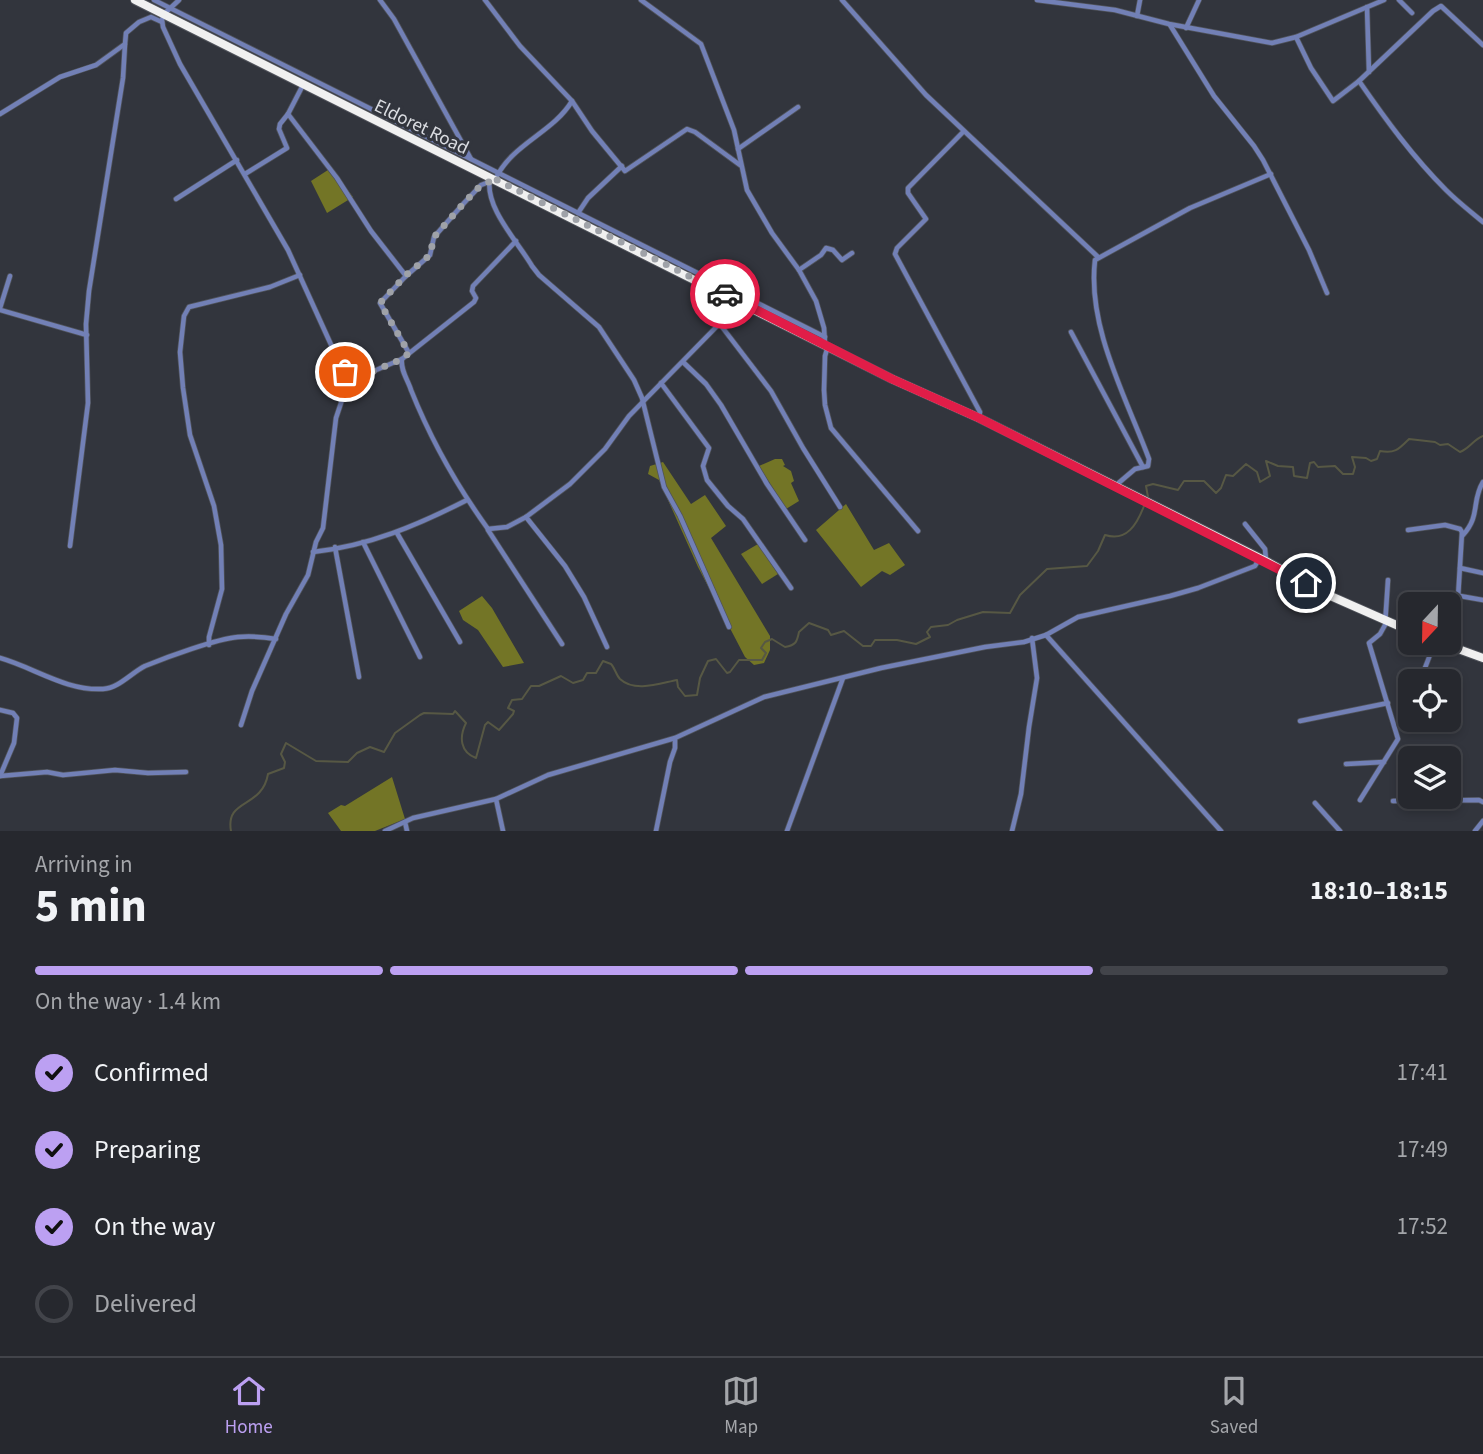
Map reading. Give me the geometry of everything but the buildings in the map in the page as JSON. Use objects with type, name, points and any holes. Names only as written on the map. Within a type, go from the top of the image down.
[{"type":"highway","name":"Eldoret Road","points":[[135,0],[826,342],[892,379],[979,418],[1326,594],[1398,626]]},
{"type":"highway","points":[[1461,651],[1483,659]]},
{"type":"street","points":[[154,0],[165,15],[180,64],[277,230],[348,382],[336,418],[325,493],[324,522],[308,575],[286,614],[252,691],[241,725]]},
{"type":"street","points":[[165,15],[179,0]]},
{"type":"street","points":[[380,0],[394,19],[471,159]]},
{"type":"street","points":[[485,0],[520,47],[572,101],[624,170],[629,170],[687,129],[740,165]]},
{"type":"street","points":[[641,0],[701,44],[734,130],[740,165],[751,197],[780,247],[799,270],[819,308],[826,342],[825,405],[831,428],[918,531]]},
{"type":"street","points":[[842,0],[962,132],[1098,257]]},
{"type":"street","points":[[1037,0],[1115,10],[1265,43],[1296,37],[1384,0]]},
{"type":"street","points":[[1137,16],[1140,0]]},
{"type":"street","points":[[1186,27],[1199,0]]},
{"type":"street","points":[[1399,0],[1412,13]]},
{"type":"street","points":[[1296,37],[1311,68],[1333,101],[1359,81],[1441,6],[1483,45]]},
{"type":"street","points":[[1367,8],[1369,72]]},
{"type":"street","points":[[70,546],[88,403],[89,291],[118,112],[126,33],[139,22],[151,17],[165,15],[471,159],[493,178],[578,213],[826,342]]},
{"type":"street","points":[[1170,24],[1214,96],[1254,146],[1271,174],[1309,250],[1326,293]]},
{"type":"street","points":[[0,114],[60,77],[96,65],[125,44]]},
{"type":"street","points":[[1359,81],[1415,156],[1447,191],[1483,222]]},
{"type":"street","points":[[245,174],[287,148],[279,127],[303,84]]},
{"type":"street","points":[[409,353],[380,303],[406,275],[430,255],[434,237],[481,185],[493,178],[525,144],[565,113],[572,101]]},
{"type":"street","points":[[738,149],[798,107]]},
{"type":"street","points":[[288,114],[406,275]]},
{"type":"street","points":[[962,132],[908,188],[908,193],[926,219],[897,248],[895,254],[980,412],[979,418]]},
{"type":"street","points":[[176,199],[237,160]]},
{"type":"street","points":[[578,213],[588,198],[622,165]]},
{"type":"street","points":[[1114,486],[1125,475],[1149,465],[1149,459],[1099,326],[1094,261],[1181,213],[1271,174]]},
{"type":"street","points":[[493,178],[495,210],[539,275],[605,333],[634,380],[664,487],[729,627]]},
{"type":"street","points":[[348,382],[402,359],[474,302],[476,298],[472,291],[473,286],[516,241]]},
{"type":"street","points":[[799,270],[821,255],[826,248],[842,260],[852,254]]},
{"type":"street","points":[[209,645],[222,589],[220,545],[214,506],[190,435],[181,368],[184,316],[189,307],[270,287],[300,275]]},
{"type":"street","points":[[10,276],[0,309],[87,335]]},
{"type":"street","points":[[488,529],[507,527],[526,517],[555,497],[595,461],[628,416],[683,362],[738,300]]},
{"type":"street","points":[[719,323],[771,391],[841,507]]},
{"type":"street","points":[[1071,332],[1143,467]]},
{"type":"street","points":[[402,359],[402,368],[432,438],[468,500],[562,644]]},
{"type":"street","points":[[683,362],[706,384],[721,405],[761,474],[805,540]]},
{"type":"street","points":[[662,383],[708,446],[709,453],[703,466],[707,480],[728,506],[743,519],[791,589]]},
{"type":"street","points":[[1462,535],[1475,519],[1477,495],[1483,482]]},
{"type":"street","points":[[313,552],[397,533],[468,500]]},
{"type":"street","points":[[526,517],[565,566],[584,597],[607,647]]},
{"type":"street","points":[[385,831],[405,822],[496,799],[548,775],[675,738],[764,697],[794,688],[985,647],[1024,642],[1046,635],[1078,617],[1170,596],[1209,584],[1255,566],[1263,560],[1265,549],[1245,524]]},
{"type":"street","points":[[1408,530],[1445,525],[1460,529],[1460,592]]},
{"type":"street","points":[[397,533],[460,642]]},
{"type":"street","points":[[363,542],[420,657]]},
{"type":"street","points":[[335,547],[359,677]]},
{"type":"street","points":[[1460,568],[1483,573]]},
{"type":"street","points":[[1360,800],[1398,739],[1369,643],[1380,634],[1385,621],[1388,580]]},
{"type":"street","points":[[1461,596],[1483,600]]},
{"type":"street","points":[[1046,635],[1221,831]]},
{"type":"street","points":[[0,659],[29,667],[74,687],[104,689],[114,686],[146,666],[235,637],[276,639]]},
{"type":"street","points":[[1012,831],[1021,794],[1037,678],[1032,638]]},
{"type":"street","points":[[788,831],[843,678]]},
{"type":"street","points":[[1300,721],[1388,703]]},
{"type":"street","points":[[0,710],[13,713],[17,718],[13,743],[0,776],[47,772],[63,775],[115,770],[186,772]]},
{"type":"street","points":[[656,831],[675,738]]},
{"type":"street","points":[[1346,764],[1385,762]]},
{"type":"street","points":[[496,799],[503,831]]},
{"type":"street","points":[[1393,802],[1483,802]]},
{"type":"street","points":[[1315,803],[1340,831]]},
{"type":"street","points":[[1475,831],[1483,821]]},
{"type":"street","points":[[405,822],[407,831]]},
{"type":"shaded area","points":[[331,168],[353,197],[327,213],[311,181]]},
{"type":"shaded area","points":[[782,459],[785,465],[783,466],[791,471],[794,481],[791,483],[799,501],[786,509],[759,466]]},
{"type":"shaded area","points":[[663,462],[691,504],[705,495],[726,526],[711,538],[770,636],[770,650],[764,663],[754,665],[745,657],[698,567],[659,480],[648,474],[650,466]]},
{"type":"shaded area","points":[[846,504],[874,550],[889,543],[905,565],[890,575],[882,571],[861,587],[816,530]]},
{"type":"shaded area","points":[[758,544],[778,574],[762,584],[741,554]]},
{"type":"shaded area","points":[[482,596],[524,663],[503,667],[478,630],[463,620],[459,611]]},
{"type":"shaded area","points":[[392,777],[405,819],[375,831],[341,831],[328,813],[341,805],[345,806]]},
{"type":"waterway","points":[[1148,497],[1146,486],[1153,484],[1178,490],[1184,481],[1204,481],[1216,493],[1226,475],[1233,476],[1246,464],[1257,472],[1260,482],[1270,476],[1266,461],[1278,466],[1293,467],[1294,476],[1307,478],[1310,463],[1314,462],[1318,467],[1335,466],[1343,474],[1353,474],[1355,467],[1352,457],[1371,461],[1377,459],[1380,451],[1396,450],[1409,439],[1448,444],[1460,452],[1483,436]]},
{"type":"waterway","points":[[231,831],[233,813],[259,793],[268,774],[284,768],[285,762],[281,754],[286,743],[316,761],[348,762],[357,753],[370,747],[384,752],[395,733],[424,713],[453,714],[455,711],[466,723],[462,744],[467,752],[476,758],[485,725],[488,722],[499,730],[513,714],[514,711],[508,708],[512,700],[522,699],[531,686],[539,686],[561,676],[573,683],[583,680],[587,673],[596,673],[603,661],[611,664],[620,679],[633,685],[648,686],[677,680],[678,687],[685,696],[697,695],[700,678],[708,661],[716,659],[727,673],[739,660],[762,660],[766,653],[761,648],[765,642],[772,639],[785,647],[792,645],[797,641],[799,632],[809,623],[828,630],[831,635],[844,631],[863,646],[871,646],[875,640],[897,640],[916,644],[930,637],[927,632],[931,627],[948,625],[983,612],[1010,613],[1020,595],[1047,569],[1087,566],[1105,535],[1113,537],[1125,534],[1134,525],[1144,506]]},
{"type":"way so far","points":[[345,372],[348,382],[402,359],[409,353],[380,303],[406,275],[430,255],[434,237],[491,177],[725,294]]},
{"type":"route","points":[[725,294],[1306,583]]}]
